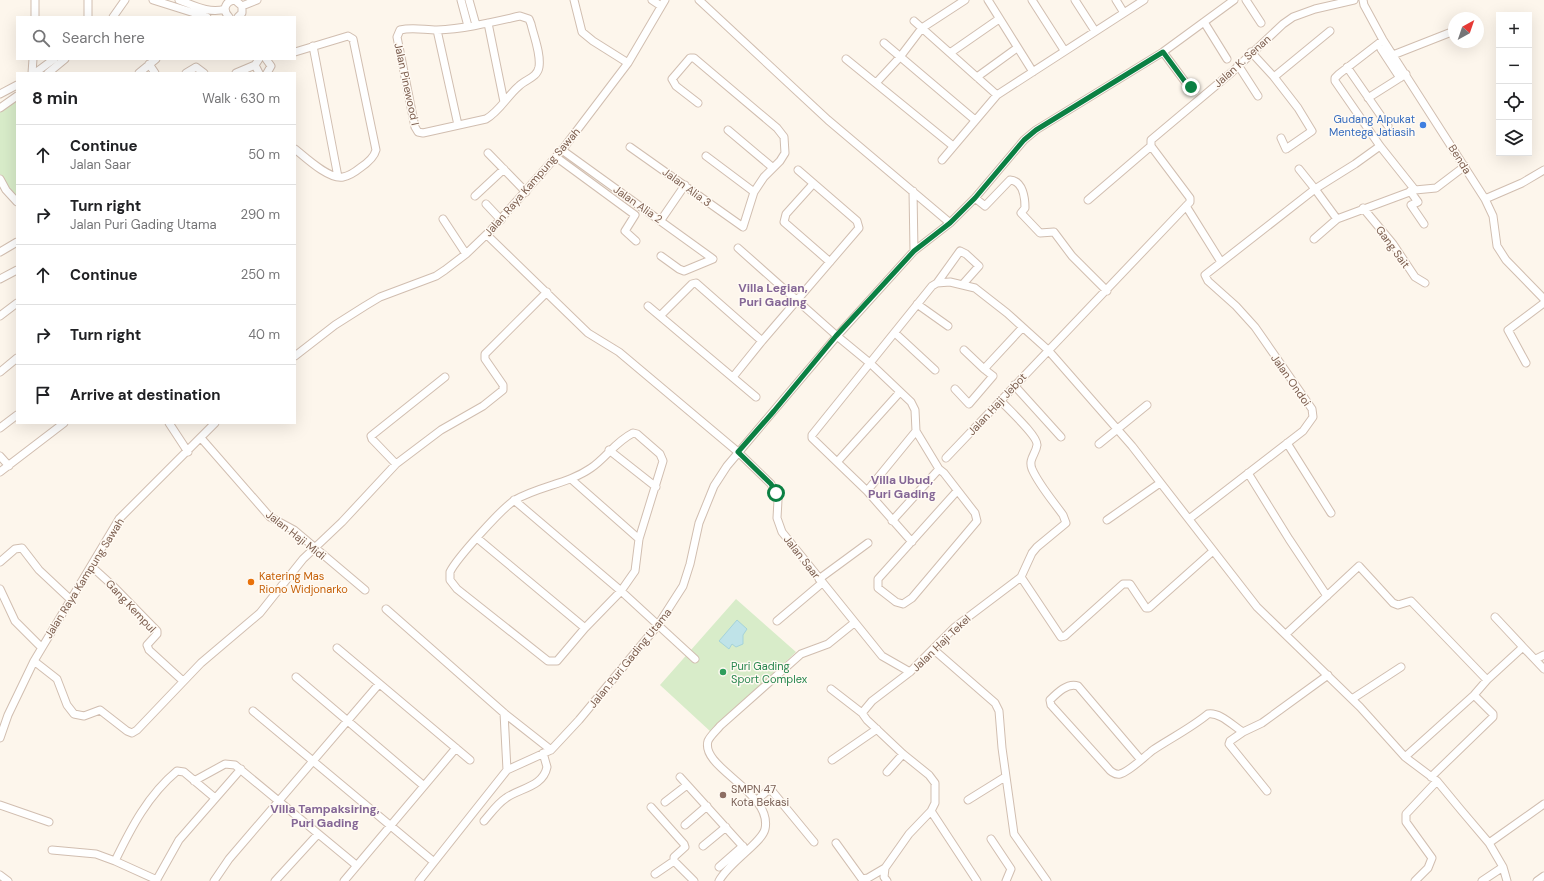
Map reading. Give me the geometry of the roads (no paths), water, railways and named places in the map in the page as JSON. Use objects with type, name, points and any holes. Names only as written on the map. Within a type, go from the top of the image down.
[{"type":"street","points":[[34,16],[35,0]]},
{"type":"street","points":[[88,0],[88,16]]},
{"type":"street","points":[[114,16],[125,0]]},
{"type":"street","points":[[153,0],[204,16]]},
{"type":"street","points":[[179,0],[215,11],[224,9],[229,2],[241,9],[257,0]]},
{"type":"street","points":[[461,0],[472,25]]},
{"type":"street","points":[[469,0],[472,25]]},
{"type":"street","points":[[574,0],[582,32],[593,41],[628,63]]},
{"type":"street","points":[[652,0],[663,3]]},
{"type":"street","points":[[699,0],[828,120],[950,223]]},
{"type":"street","points":[[876,83],[900,57],[922,28],[954,3],[965,0]]},
{"type":"street","points":[[988,0],[1033,72]]},
{"type":"street","points":[[1032,0],[1064,50]]},
{"type":"street","points":[[1075,0],[1095,31]]},
{"type":"street","points":[[1116,0],[1124,13]]},
{"type":"street","points":[[942,160],[997,95],[1064,50],[1144,0]]},
{"type":"street","name":"Jalan Puri Gading Utama","points":[[418,881],[507,770],[550,750],[579,720],[658,625],[683,586],[690,564],[699,522],[714,486],[738,452],[836,336],[914,251],[950,223],[975,198],[1031,134],[1163,52],[1234,0]]},
{"type":"street","points":[[1246,0],[1261,23]]},
{"type":"street","name":"Jalan K. Senan","points":[[1088,200],[1151,146],[1151,140],[1293,17],[1315,9],[1354,0]]},
{"type":"street","name":"Benda","points":[[1363,0],[1370,18],[1393,55],[1403,76],[1465,166],[1485,199],[1493,216],[1497,246],[1506,260],[1544,299]]},
{"type":"street","name":"Jalan Raya Kampung Sawah","points":[[296,355],[335,325],[365,306],[396,290],[436,276],[466,254],[487,235],[562,150],[628,63],[663,3]]},
{"type":"street","points":[[224,9],[228,16]]},
{"type":"street","points":[[520,16],[529,20],[539,61],[538,71],[530,79],[519,85],[494,114],[486,119],[458,125],[437,30],[488,23],[520,16]]},
{"type":"street","points":[[950,54],[999,19]]},
{"type":"street","points":[[914,21],[997,95]]},
{"type":"street","points":[[1204,22],[1227,60]]},
{"type":"street","points":[[488,23],[504,102]]},
{"type":"street","name":"Jalan Pinewood I","points":[[437,30],[406,28],[400,30],[397,37],[415,127],[418,132],[423,133],[458,125]]},
{"type":"street","points":[[1274,76],[1330,31]]},
{"type":"street","points":[[1393,55],[1448,33]]},
{"type":"street","points":[[296,52],[348,36],[353,39],[375,145],[375,153],[361,168],[350,174],[338,177],[327,173],[296,150]]},
{"type":"street","points":[[1383,40],[1336,76],[1335,81],[1380,146],[1413,190],[1418,202],[1411,206],[1424,224]]},
{"type":"street","points":[[884,43],[975,120]]},
{"type":"street","points":[[313,46],[338,177]]},
{"type":"street","points":[[977,77],[1017,48]]},
{"type":"street","points":[[1368,98],[1403,76],[1381,49]]},
{"type":"street","points":[[1163,52],[1186,83],[1191,87]]},
{"type":"street","points":[[1251,52],[1274,76],[1298,108],[1312,131],[1286,149],[1281,138]]},
{"type":"street","points":[[698,103],[676,86],[672,79],[690,58],[694,58],[782,133],[785,146],[785,153],[780,161],[772,167],[754,192],[706,156]]},
{"type":"street","points":[[846,59],[953,146]]},
{"type":"street","points":[[33,60],[34,72]]},
{"type":"street","points":[[35,72],[53,60]]},
{"type":"street","points":[[49,72],[64,60]]},
{"type":"street","points":[[140,72],[155,60]]},
{"type":"street","points":[[269,60],[269,72]]},
{"type":"street","points":[[238,72],[256,61],[259,72]]},
{"type":"street","points":[[149,64],[154,72]]},
{"type":"street","points":[[1238,65],[1258,96]]},
{"type":"street","points":[[188,72],[196,67],[203,72]]},
{"type":"street","points":[[1347,67],[1388,126]]},
{"type":"street","points":[[0,94],[16,86]]},
{"type":"street","points":[[0,108],[16,97]]},
{"type":"street","points":[[728,130],[772,167]]},
{"type":"street","points":[[1048,350],[1190,202],[1190,198],[1151,146]]},
{"type":"street","points":[[1186,206],[1221,262],[1316,189],[1380,146]]},
{"type":"street","name":"Jalan Alia 3","points":[[630,147],[743,227],[754,192]]},
{"type":"street","name":"Jalan Alia 2","points":[[562,150],[661,220],[712,259],[684,271],[661,256]]},
{"type":"street","points":[[488,154],[526,192]]},
{"type":"street","points":[[556,157],[635,215],[624,231],[636,241]]},
{"type":"street","points":[[1314,239],[1337,219],[1413,190],[1436,188],[1465,166]]},
{"type":"street","points":[[475,196],[504,169]]},
{"type":"street","points":[[1299,169],[1316,189],[1337,219]]},
{"type":"street","points":[[733,377],[859,228],[857,221],[798,170]]},
{"type":"street","points":[[1485,199],[1522,183],[1544,170]]},
{"type":"street","points":[[0,179],[16,201]]},
{"type":"street","points":[[975,198],[985,206],[1010,180],[1016,182],[1025,194],[1025,208],[1021,213],[1040,233],[1054,232],[1072,256],[1106,291]]},
{"type":"street","points":[[813,184],[786,214],[784,222],[830,262]]},
{"type":"street","points":[[661,220],[685,185]]},
{"type":"street","points":[[913,191],[914,251]]},
{"type":"street","points":[[486,204],[501,220]]},
{"type":"street","name":"Gang Sait","points":[[1363,208],[1393,244],[1415,277],[1425,283]]},
{"type":"street","points":[[443,219],[466,254]]},
{"type":"street","name":"Jalan Saar","points":[[487,235],[515,264],[547,292],[588,333],[619,352],[738,452],[771,484],[778,500],[778,518],[782,532],[882,656],[910,672]]},
{"type":"street","points":[[0,252],[16,243]]},
{"type":"street","points":[[738,248],[836,336],[868,361],[911,402],[915,410],[916,431],[939,468],[958,491],[975,514],[976,523],[912,598],[907,602],[900,604],[882,591],[877,583],[878,579],[958,491]]},
{"type":"street","points":[[912,542],[838,460],[812,438],[812,435],[868,361],[895,333],[932,286],[937,283],[960,251],[966,254],[978,266],[963,284]]},
{"type":"street","name":"Jalan Ondoi","points":[[1189,519],[1287,443],[1309,424],[1313,416],[1312,409],[1254,327],[1236,306],[1208,281],[1205,275],[1221,262]]},
{"type":"street","points":[[0,279],[16,271]]},
{"type":"street","points":[[937,283],[950,282],[975,288],[994,302],[1048,350],[1117,429],[1257,607],[1352,699],[1405,757],[1434,779],[1489,843],[1503,867],[1507,881]]},
{"type":"street","points":[[660,316],[692,284],[696,283],[762,341]]},
{"type":"street","points":[[34,661],[57,679],[67,705],[74,714],[84,716],[100,710],[127,732],[132,733],[157,710],[201,663],[260,613],[314,548],[342,522],[396,464],[441,430],[483,406],[503,390],[503,385],[485,359],[485,354],[547,292]]},
{"type":"street","points":[[1526,363],[1508,330],[1544,303]]},
{"type":"street","points":[[0,316],[16,304]]},
{"type":"street","points":[[917,304],[948,326]]},
{"type":"street","points":[[648,306],[756,397]]},
{"type":"street","points":[[984,369],[1022,328]]},
{"type":"street","points":[[895,333],[935,370]]},
{"type":"street","points":[[955,389],[969,404],[993,376],[964,350]]},
{"type":"street","name":"Jalan Haji Jebot","points":[[946,458],[1048,350]]},
{"type":"street","points":[[0,372],[16,359]]},
{"type":"street","points":[[396,464],[372,439],[372,436],[445,377]]},
{"type":"street","points":[[1014,385],[1061,437]]},
{"type":"street","points":[[838,460],[900,392]]},
{"type":"street","name":"Jalan Haji Tekel","points":[[862,713],[872,701],[910,672],[955,627],[1020,578],[1037,547],[1066,523],[1066,519],[1033,470],[1031,460],[1037,446],[1036,441],[1000,400]]},
{"type":"street","points":[[1100,444],[1147,405]]},
{"type":"street","points":[[0,428],[16,415]]},
{"type":"street","points":[[0,472],[63,424]]},
{"type":"street","points":[[170,424],[188,452]]},
{"type":"street","name":"Jalan Raya Kampung Sawah","points":[[0,738],[8,715],[41,648],[119,519],[188,452],[214,424]]},
{"type":"street","points":[[867,491],[916,431]]},
{"type":"street","points":[[633,433],[637,434],[662,458],[663,462],[639,539],[635,571],[620,591],[585,628],[557,661],[548,661],[463,594],[449,578],[450,572],[477,538],[514,500],[571,480],[592,468],[609,450],[633,433]]},
{"type":"street","name":"Jalan Haji Midi","points":[[201,438],[270,516],[294,530],[365,590]]},
{"type":"street","points":[[1287,443],[1331,513]]},
{"type":"street","points":[[609,450],[656,487]]},
{"type":"street","points":[[0,456],[9,466]]},
{"type":"street","points":[[892,521],[939,468]]},
{"type":"street","points":[[1248,473],[1288,539],[1327,596]]},
{"type":"street","points":[[571,480],[639,539]]},
{"type":"street","points":[[1107,520],[1160,483]]},
{"type":"street","points":[[514,500],[620,591],[694,659]]},
{"type":"street","points":[[477,538],[585,628]]},
{"type":"street","points":[[777,621],[821,581],[868,543]]},
{"type":"street","points":[[0,562],[15,549],[22,548],[39,570],[70,600]]},
{"type":"street","points":[[1020,578],[1061,637],[1065,636],[1123,584],[1130,584],[1146,608],[1149,608],[1213,550]]},
{"type":"street","name":"Gang Kempul","points":[[91,566],[112,584],[157,631],[157,634],[147,645],[150,650],[183,681]]},
{"type":"street","points":[[1286,634],[1359,566],[1393,603],[1398,605],[1411,601],[1486,680]]},
{"type":"street","points":[[0,589],[15,621],[41,648]]},
{"type":"street","points":[[386,609],[504,713],[550,750]]},
{"type":"street","points":[[1495,617],[1544,669]]},
{"type":"street","points":[[719,867],[761,837],[766,828],[766,819],[763,809],[757,800],[715,760],[708,747],[708,740],[720,726],[801,654],[828,644],[854,623]]},
{"type":"street","points":[[1405,757],[1474,695],[1486,680],[1522,646]]},
{"type":"street","points":[[337,648],[470,760]]},
{"type":"street","points":[[933,649],[995,703],[999,711],[1014,834],[1047,881]]},
{"type":"street","points":[[1536,659],[1544,655]]},
{"type":"street","points":[[1352,699],[1401,667]]},
{"type":"street","points":[[1267,791],[1229,744],[1230,741],[1243,732],[1262,723],[1328,675]]},
{"type":"street","points":[[296,677],[424,786]]},
{"type":"street","points":[[214,881],[229,859],[379,684]]},
{"type":"street","points":[[1141,760],[1078,686],[1068,686],[1050,700],[1051,705],[1113,773],[1119,774],[1123,773],[1208,714],[1213,713],[1219,716],[1243,732]]},
{"type":"street","points":[[831,689],[862,713],[903,754],[929,775],[935,783],[935,803],[931,811],[909,834],[885,868],[868,878],[862,879],[836,843]]},
{"type":"street","points":[[1415,881],[1428,868],[1432,858],[1406,822],[1406,814],[1434,779],[1493,717],[1493,714],[1474,695]]},
{"type":"street","points":[[253,711],[434,862]]},
{"type":"street","points":[[504,713],[507,770]]},
{"type":"street","points":[[832,760],[877,729]]},
{"type":"street","points":[[344,881],[456,748]]},
{"type":"street","points":[[484,821],[504,800],[534,785],[543,776],[547,767],[543,753]]},
{"type":"street","points":[[887,772],[903,754]]},
{"type":"street","points":[[194,781],[225,764],[230,763],[241,769],[356,865]]},
{"type":"street","points":[[52,850],[87,852],[115,861],[157,881],[179,840],[241,769]]},
{"type":"street","points":[[115,861],[135,821],[152,798],[177,771],[181,770],[215,798]]},
{"type":"street","points":[[680,777],[745,848]]},
{"type":"street","points":[[968,800],[1006,777]]},
{"type":"street","points":[[665,802],[687,785]]},
{"type":"street","points":[[757,800],[767,791],[772,791],[814,842]]},
{"type":"street","points":[[1489,843],[1544,804]]},
{"type":"street","points":[[0,806],[49,822]]},
{"type":"street","points":[[685,825],[706,806]]},
{"type":"street","points":[[651,807],[685,845],[675,856],[674,861],[655,874]]},
{"type":"street","points":[[931,811],[977,881]]},
{"type":"street","points":[[703,846],[726,827]]},
{"type":"street","points":[[275,881],[318,834]]},
{"type":"street","points":[[991,839],[1010,869],[1006,881]]},
{"type":"street","points":[[719,881],[730,865],[745,848]]},
{"type":"street","points":[[674,861],[694,881]]},
{"type":"street","points":[[1482,881],[1503,867]]},
{"type":"street","points":[[885,868],[884,877],[887,881]]},
{"type":"street","points":[[0,876],[8,881]]},
{"type":"street","points":[[1537,881],[1544,876]]},
{"type":"water","points":[[737,620],[747,629],[743,635],[743,644],[736,647],[732,644],[729,649],[719,641]]},
{"type":"place","name":"Gudang Alpukat Mentega Jatiasih","points":[[1423,125]]},
{"type":"place","name":"Katering Mas Riono Widjonarko","points":[[251,582]]},
{"type":"place","name":"Puri Gading Sport Complex","points":[[723,672]]},
{"type":"place","name":"SMPN 47 Kota Bekasi","points":[[723,795]]},
{"type":"district","name":"Villa Legian, Puri Gading","points":[[773,295]]},
{"type":"district","name":"Villa Ubud, Puri Gading","points":[[902,487]]},
{"type":"district","name":"Villa Tampaksiring, Puri Gading","points":[[325,816]]}]
